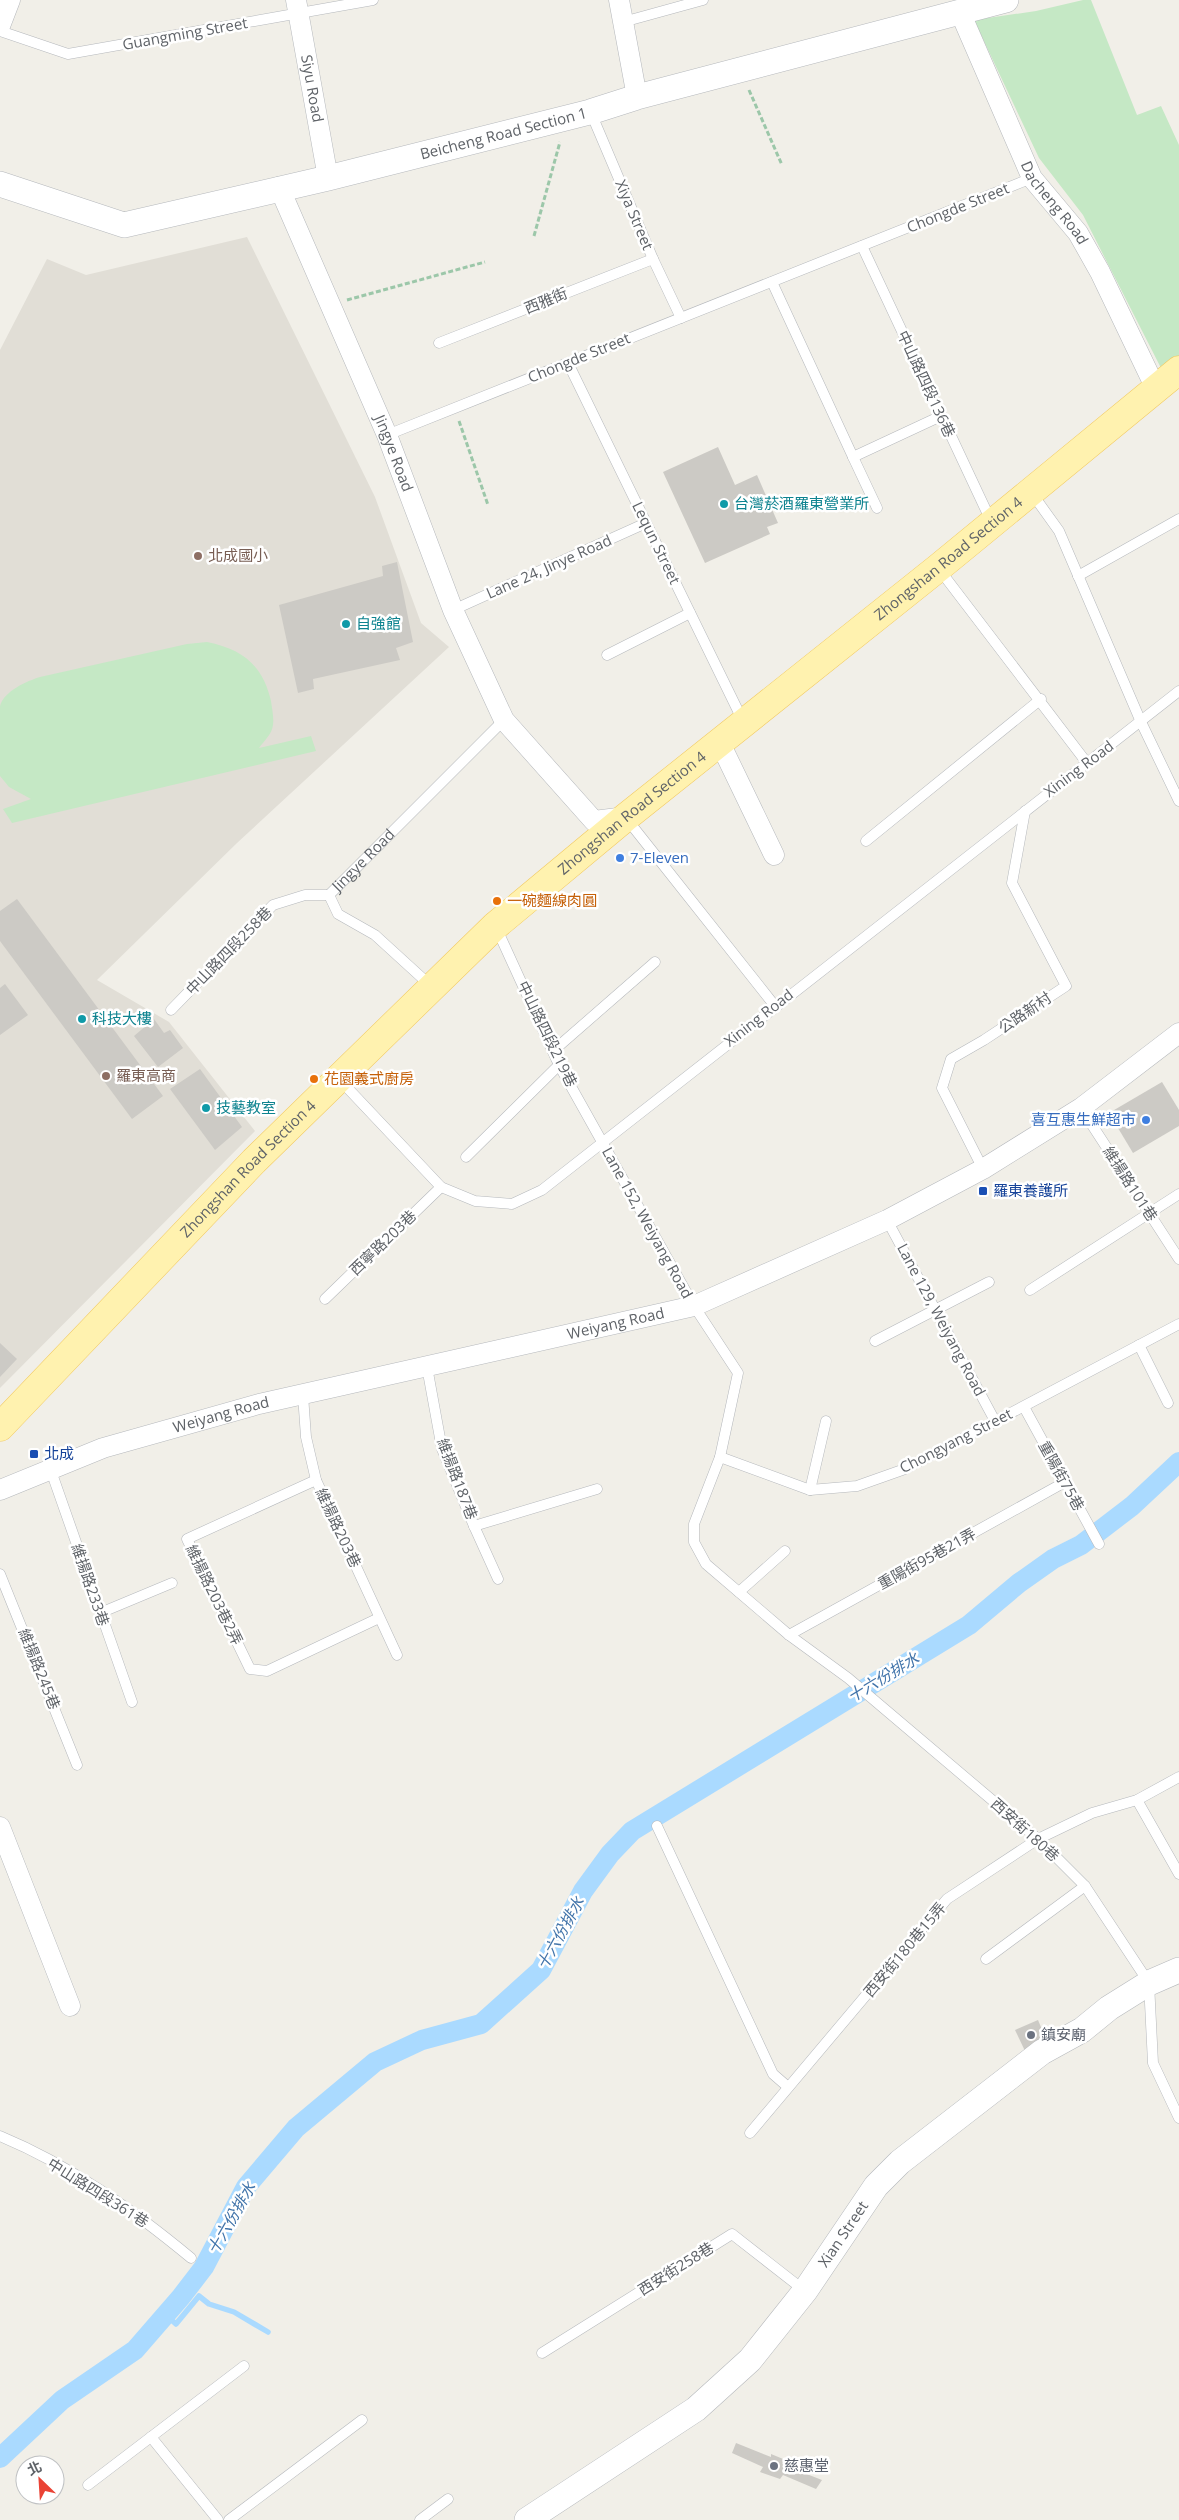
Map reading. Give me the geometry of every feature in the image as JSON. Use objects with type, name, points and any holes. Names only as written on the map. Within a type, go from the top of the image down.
[{"type":"main road","name":"Zhongshan Road Section 4","points":[[0,1427],[254,1161],[495,926],[626,817],[938,568],[991,522],[1179,370]]},
{"type":"street","points":[[0,26],[10,0]]},
{"type":"street","points":[[619,0],[637,97]]},
{"type":"street","name":"Beicheng Road Section 1","points":[[0,184],[124,225],[279,187],[328,178],[579,115],[637,97],[1006,0]]},
{"type":"street","name":"Siyu Road","points":[[297,7],[328,178]]},
{"type":"street","name":"Dacheng Road","points":[[960,12],[1032,178],[1078,233],[1100,272],[1156,389]]},
{"type":"street","name":"Jingye Road","points":[[279,187],[387,435],[452,610],[504,720],[594,821],[626,817]]},
{"type":"street","points":[[720,743],[774,855]]},
{"type":"street","name":"Weiyang Road","points":[[0,1490],[103,1448],[259,1404],[694,1306],[887,1220],[983,1169],[1081,1108],[1179,1033]]},
{"type":"street","points":[[0,1827],[70,2006]]},
{"type":"street","name":"Xian Street","points":[[527,2520],[696,2409],[750,2360],[804,2291],[876,2186],[900,2162],[1042,2052],[1082,2030],[1108,2008],[1149,1983],[1179,1970]]},
{"type":"lane","name":"Guangming Street","points":[[0,31],[68,54],[297,7],[373,0]]},
{"type":"lane","points":[[623,22],[703,0]]},
{"type":"lane","name":"Xiya Street","points":[[579,115],[680,318]]},
{"type":"lane","name":"Chongde Street","points":[[387,435],[1032,178]]},
{"type":"lane","name":"中山路四段136巷","points":[[862,246],[991,522]]},
{"type":"lane","name":"西雅街","points":[[439,344],[652,259]]},
{"type":"lane","points":[[772,282],[877,508]]},
{"type":"lane","name":"Lequn Street","points":[[568,363],[744,723]]},
{"type":"lane","points":[[853,456],[941,416]]},
{"type":"lane","points":[[1030,490],[1059,531],[1141,722],[1179,801]]},
{"type":"lane","points":[[1078,576],[1179,519]]},
{"type":"lane","name":"Lane 24, Jinye Road","points":[[452,610],[646,523]]},
{"type":"lane","points":[[938,568],[1040,699],[1087,763]]},
{"type":"lane","points":[[607,655],[690,613]]},
{"type":"lane","name":"Xining Road","points":[[339,1079],[441,1187],[475,1200],[512,1204],[542,1190],[601,1141],[1179,691]]},
{"type":"lane","points":[[866,841],[1040,699]]},
{"type":"lane","name":"Jingye Road","points":[[328,895],[504,720]]},
{"type":"lane","name":"公路新村","points":[[983,1169],[942,1088],[951,1059],[984,1040],[1066,986],[1012,883],[1025,811]]},
{"type":"lane","points":[[626,817],[775,1006]]},
{"type":"lane","name":"中山路四段258巷","points":[[171,1010],[273,905],[305,895],[328,895]]},
{"type":"lane","points":[[328,895],[338,914],[374,935],[432,987]]},
{"type":"lane","name":"中山路四段219巷","points":[[495,926],[553,1051],[601,1141]]},
{"type":"lane","points":[[553,1051],[654,962]]},
{"type":"lane","points":[[466,1157],[560,1065]]},
{"type":"lane","name":"維揚路101巷","points":[[1081,1108],[1179,1259]]},
{"type":"lane","name":"Lane 152, Weiyang Road","points":[[601,1141],[694,1306],[738,1373],[720,1457],[694,1524],[694,1542],[706,1564],[739,1592]]},
{"type":"lane","name":"西寧路203巷","points":[[325,1299],[441,1187]]},
{"type":"lane","points":[[1030,1290],[1179,1194]]},
{"type":"lane","name":"Lane 129, Weiyang Road","points":[[887,1220],[995,1421]]},
{"type":"lane","points":[[875,1341],[989,1282]]},
{"type":"lane","name":"Chongyang Street","points":[[720,1457],[810,1490],[857,1486],[905,1469],[1179,1324]]},
{"type":"lane","points":[[1139,1345],[1168,1403]]},
{"type":"lane","name":"維揚路187巷","points":[[427,1367],[442,1449],[474,1526],[597,1489]]},
{"type":"lane","name":"維揚路203巷","points":[[303,1394],[306,1437],[316,1480],[378,1618],[397,1655]]},
{"type":"lane","name":"重陽街75巷","points":[[1024,1407],[1099,1544]]},
{"type":"lane","points":[[810,1490],[826,1421]]},
{"type":"lane","name":"維揚路233巷","points":[[50,1468],[132,1702]]},
{"type":"lane","name":"維揚路203巷2弄","points":[[316,1480],[187,1539],[250,1669],[267,1671],[378,1618]]},
{"type":"lane","name":"重陽街95巷21弄","points":[[789,1635],[1065,1482]]},
{"type":"lane","points":[[474,1526],[498,1579]]},
{"type":"lane","points":[[739,1592],[785,1551]]},
{"type":"lane","name":"維揚路245巷","points":[[0,1574],[77,1765]]},
{"type":"lane","points":[[100,1613],[172,1583]]},
{"type":"lane","name":"西安街180巷","points":[[739,1592],[789,1635],[848,1678],[1038,1839],[1085,1886],[1149,1983]]},
{"type":"lane","name":"西安街180巷15弄","points":[[750,2133],[947,1899],[1038,1839],[1092,1813],[1138,1800],[1179,1777]]},
{"type":"lane","points":[[1138,1800],[1179,1874]]},
{"type":"lane","points":[[657,1826],[773,2074],[788,2088]]},
{"type":"lane","points":[[986,1959],[1085,1886]]},
{"type":"lane","points":[[1149,1983],[1153,2063],[1179,2118]]},
{"type":"lane","name":"中山路四段361巷","points":[[0,2136],[17,2143],[86,2181],[126,2206],[191,2258]]},
{"type":"lane","name":"西安街258巷","points":[[542,2353],[732,2234],[804,2291]]},
{"type":"lane","points":[[88,2485],[244,2366]]},
{"type":"lane","points":[[228,2520],[362,2420]]},
{"type":"lane","points":[[151,2437],[218,2520]]},
{"type":"lane","points":[[420,2520],[448,2499]]},
{"type":"path","points":[[740,70],[782,165]]},
{"type":"path","points":[[534,236],[579,115]]},
{"type":"path","points":[[330,305],[485,262]]},
{"type":"path","points":[[454,408],[488,505]]},
{"type":"shaded area","name":"北成國小","points":[[247,237],[375,497],[421,623],[449,647],[237,843],[97,980],[169,1022],[255,1131],[0,1388],[0,350],[47,259],[86,275]]},
{"type":"green space","points":[[1083,0],[1091,0],[1137,115],[1161,106],[1179,145],[1179,357],[1162,370],[1083,215],[1039,158],[974,20],[1036,11]]},
{"type":"green space","points":[[207,642],[241,654],[256,668],[263,678],[271,701],[273,722],[271,731],[259,748],[311,736],[316,751],[12,823],[3,809],[31,799],[9,787],[0,776],[0,706],[11,691],[40,677],[187,644]]},
{"type":"building","name":"台灣菸酒羅東營業所","points":[[718,447],[735,485],[757,475],[778,523],[767,527],[770,534],[705,563],[663,472]]},
{"type":"building","name":"自強館","points":[[397,562],[413,642],[396,648],[400,660],[313,679],[314,689],[298,693],[279,605],[383,576],[382,566]]},
{"type":"building","name":"科技大樓","points":[[17,899],[163,1096],[132,1119],[0,941],[0,911]]},
{"type":"building","points":[[5,984],[28,1015],[0,1035],[0,988]]},
{"type":"building","points":[[154,1019],[164,1033],[170,1030],[183,1048],[158,1067],[134,1036]]},
{"type":"building","name":"技藝教室","points":[[200,1069],[242,1127],[215,1150],[170,1089]]},
{"type":"building","name":"喜互惠生鮮超市","points":[[1162,1082],[1179,1110],[1179,1126],[1133,1153],[1109,1113]]},
{"type":"building","points":[[0,1343],[17,1359],[0,1377]]},
{"type":"building","name":"鎮安廟","points":[[1038,2020],[1046,2039],[1025,2051],[1015,2030]]},
{"type":"building","name":"慈惠堂","points":[[736,2443],[771,2457],[771,2454],[788,2461],[786,2466],[822,2480],[816,2489],[783,2475],[780,2479],[760,2472],[763,2467],[732,2453]]},
{"type":"waterway","name":"十六份排水","points":[[0,2458],[62,2400],[135,2350],[204,2267],[246,2187],[296,2128],[375,2062],[422,2040],[481,2024],[541,1970],[583,1891],[610,1854],[632,1831],[969,1625],[1019,1583],[1053,1559],[1081,1545],[1132,1506],[1179,1462]]},
{"type":"waterway","points":[[165,2314],[176,2324],[199,2296],[209,2304],[234,2312],[268,2332]]},
{"type":"place","name":"台灣菸酒羅東營業所","points":[[724,504]]},
{"type":"place","name":"北成國小","points":[[198,556]]},
{"type":"place","name":"自強館","points":[[346,624]]},
{"type":"place","name":"7-Eleven","points":[[620,858]]},
{"type":"place","name":"一碗麵線肉圓","points":[[497,901]]},
{"type":"place","name":"科技大樓","points":[[82,1019]]},
{"type":"place","name":"羅東高商","points":[[106,1076]]},
{"type":"place","name":"花園義式廚房","points":[[314,1079]]},
{"type":"place","name":"技藝教室","points":[[206,1108]]},
{"type":"place","name":"喜互惠生鮮超市","points":[[1146,1120]]},
{"type":"place","name":"羅東養護所","points":[[983,1191]]},
{"type":"place","name":"北成","points":[[34,1454]]},
{"type":"place","name":"鎮安廟","points":[[1031,2035]]},
{"type":"place","name":"慈惠堂","points":[[774,2466]]}]
